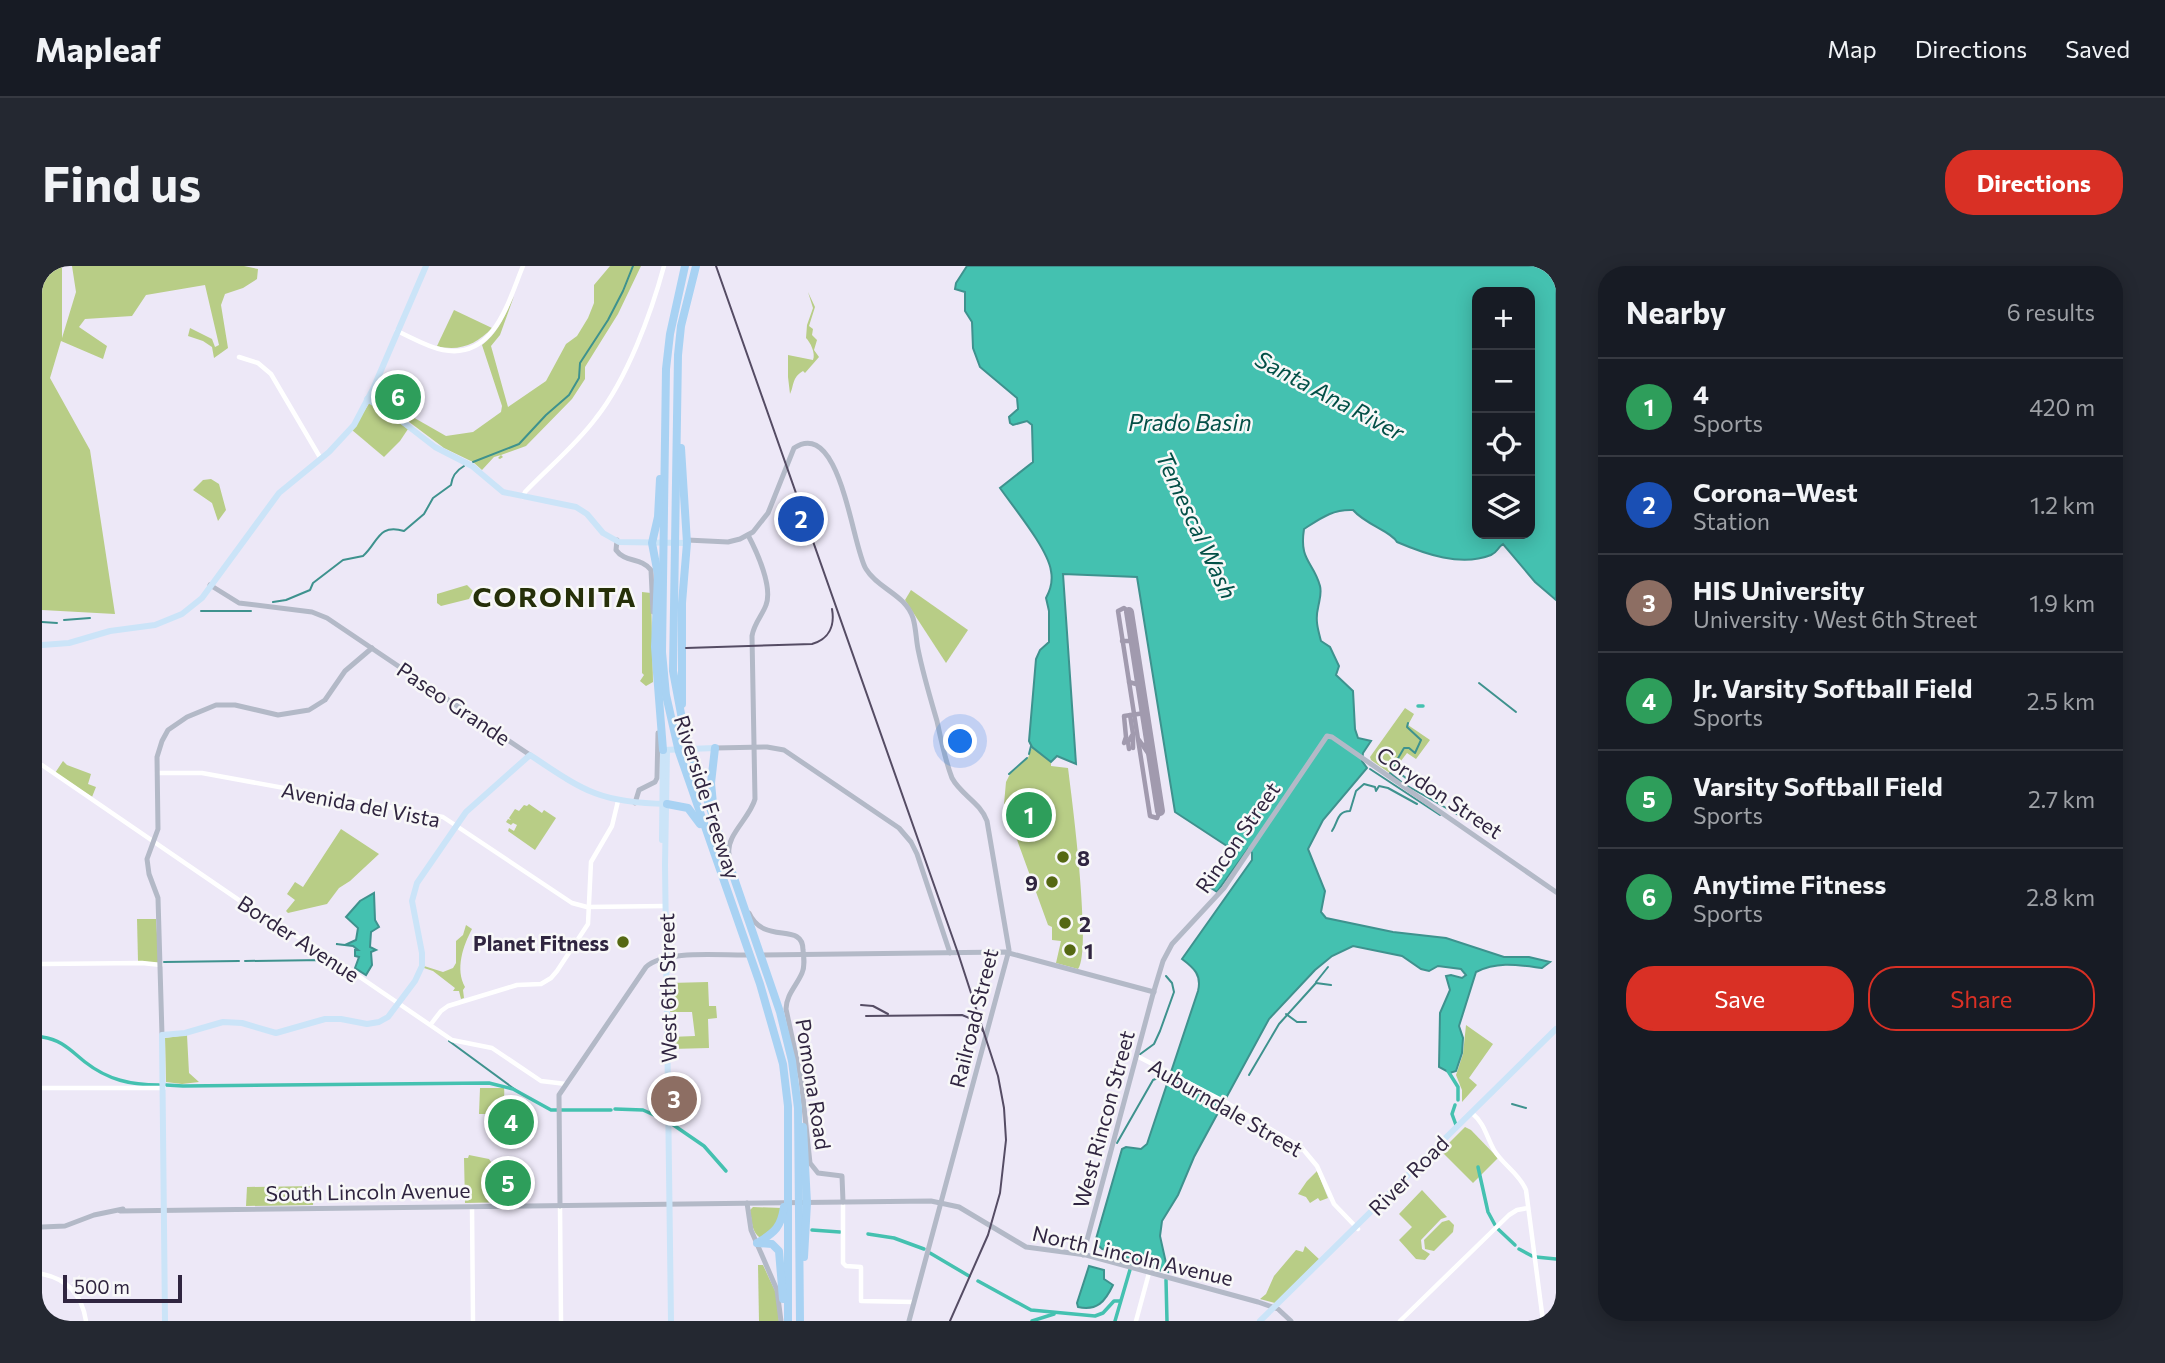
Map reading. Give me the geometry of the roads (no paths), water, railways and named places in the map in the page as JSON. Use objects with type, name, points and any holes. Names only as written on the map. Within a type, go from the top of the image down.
[{"type":"highway","name":"Riverside Freeway","points":[[691,266],[679,341],[662,652],[666,695],[673,734],[779,1046],[787,1098],[791,1321]]},
{"type":"highway","name":"Riverside Freeway","points":[[691,266],[668,350],[665,452],[673,671],[685,735],[780,1012],[794,1072],[798,1108],[799,1293],[791,1321]]},
{"type":"highway","points":[[691,266],[671,353],[667,668],[673,721],[771,1005],[787,1070],[791,1098],[791,1321]]},
{"type":"highway","points":[[677,389],[687,542],[681,643],[681,696],[685,735]]},
{"type":"highway","points":[[665,452],[658,517],[652,541],[659,574],[660,669],[666,695]]},
{"type":"highway","points":[[667,750],[655,647],[657,585],[669,539]]},
{"type":"highway","points":[[667,750],[677,687],[678,653],[678,591],[669,539]]},
{"type":"highway","points":[[715,748],[710,792],[717,831]]},
{"type":"highway","points":[[665,804],[681,805],[690,810],[711,845]]},
{"type":"highway","points":[[794,1072],[803,1123],[806,1203],[803,1284],[799,1293]]},
{"type":"highway","points":[[757,1243],[775,1233],[781,1224],[788,1180]]},
{"type":"highway","points":[[757,1243],[770,1243],[780,1253],[791,1321]]},
{"type":"main road","points":[[42,644],[69,643],[110,631],[161,622],[191,604],[211,585],[279,493],[320,458],[348,429],[367,398],[422,276]]},
{"type":"main road","points":[[367,398],[435,447],[472,466],[501,491],[576,506],[587,514],[603,533],[617,540],[732,542],[748,536],[768,592],[766,606],[755,624],[752,636],[755,802],[730,842],[729,852],[754,922],[768,932],[797,936],[803,946],[803,955]]},
{"type":"main road","name":"Railroad Street","points":[[748,536],[765,520],[791,451],[803,443],[816,446],[834,464],[864,566],[877,583],[905,603],[912,615],[949,772],[956,786],[977,804],[986,820],[1009,943],[1008,953],[909,1321]]},
{"type":"main road","points":[[211,585],[282,485],[320,458]]},
{"type":"main road","points":[[235,555],[244,536]]},
{"type":"main road","points":[[617,540],[616,548],[620,555],[646,564],[653,575],[652,654],[658,715],[658,775],[655,782],[639,790],[635,803]]},
{"type":"main road","name":"Paseo Grande","points":[[211,585],[233,601],[321,615],[582,789],[618,801],[665,804]]},
{"type":"main road","points":[[166,1321],[161,965],[158,898],[147,864],[148,852],[158,829],[158,751],[167,733],[188,718],[219,707],[235,707],[272,717],[303,714],[326,701],[345,671],[372,648]]},
{"type":"main road","name":"Corydon Street","points":[[1328,736],[1556,891]]},
{"type":"main road","name":"Rincon Street","points":[[1154,992],[1163,961],[1172,944],[1217,897],[1328,736]]},
{"type":"main road","points":[[667,750],[776,747],[788,752],[904,832],[917,854],[950,953]]},
{"type":"main road","name":"West 6th Street","points":[[667,750],[665,865],[671,1321]]},
{"type":"main road","points":[[162,1035],[185,1033],[228,1022],[242,1023],[276,1033],[329,1018],[369,1024],[388,1017],[418,975],[422,962],[412,907],[414,890],[469,808],[530,755]]},
{"type":"main road","points":[[1368,757],[1387,775]]},
{"type":"main road","points":[[560,1205],[559,1095],[644,969],[653,961],[666,957],[1008,953],[1154,992]]},
{"type":"main road","name":"Pomona Road","points":[[803,955],[803,970],[787,1001],[786,1009],[800,1071],[810,1163],[818,1173],[842,1176],[843,1202]]},
{"type":"main road","name":"West Rincon Street","points":[[1083,1255],[1154,992]]},
{"type":"main road","name":"River Road","points":[[1262,1321],[1556,1031]]},
{"type":"main road","name":"South Lincoln Avenue","points":[[42,1227],[65,1226],[94,1215],[121,1211],[739,1201],[792,1204]]},
{"type":"main road","name":"North Lincoln Avenue","points":[[792,1204],[940,1202],[959,1207],[1026,1247],[1083,1255],[1138,1269],[1276,1308],[1291,1321]]},
{"type":"main road","points":[[747,1203],[750,1227],[791,1321]]},
{"type":"street","points":[[397,331],[443,350],[460,350],[477,345],[489,336],[496,326],[523,266]]},
{"type":"street","points":[[523,497],[528,488],[587,429],[610,399],[639,338],[664,266]]},
{"type":"street","points":[[239,357],[258,363],[271,374],[320,458]]},
{"type":"street","name":"Border Avenue","points":[[42,765],[270,921],[299,935],[458,1042],[492,1048],[541,1081],[566,1084]]},
{"type":"street","name":"Avenida del Vista","points":[[158,773],[202,773],[432,814],[456,825],[572,903],[590,907],[666,906]]},
{"type":"street","points":[[431,1024],[440,1011],[448,1006],[517,985],[541,984],[551,978],[587,927],[591,862],[612,826],[618,801]]},
{"type":"street","points":[[42,964],[161,965]]},
{"type":"street","name":"Auburndale Street","points":[[1137,1056],[1227,1103],[1302,1147],[1317,1166],[1334,1204],[1357,1228]]},
{"type":"street","points":[[42,1088],[163,1088]]},
{"type":"street","points":[[1473,1113],[1485,1126],[1494,1151],[1522,1181],[1543,1321]]},
{"type":"street","name":"Pomona Road","points":[[843,1202],[844,1265],[858,1266],[861,1269],[861,1301],[914,1302]]},
{"type":"street","points":[[560,1205],[561,1321]]},
{"type":"street","points":[[472,1206],[473,1321]]},
{"type":"street","points":[[1400,1321],[1511,1213],[1528,1208]]},
{"type":"street","points":[[1136,1321],[1149,1273]]},
{"type":"street","points":[[42,1274],[60,1279],[73,1289],[82,1305],[86,1321]]},
{"type":"water","name":"Prado Basin","points":[[967,266],[1556,266],[1556,600],[1535,582],[1503,544],[1493,554],[1479,558],[1443,558],[1397,542],[1353,510],[1333,513],[1316,521],[1304,529],[1303,540],[1305,555],[1321,589],[1317,617],[1321,641],[1330,647],[1339,666],[1336,675],[1353,691],[1358,738],[1371,741],[1363,753],[1362,761],[1367,768],[1323,820],[1308,849],[1325,891],[1321,912],[1326,918],[1393,932],[1446,938],[1504,957],[1529,957],[1550,962],[1542,968],[1500,965],[1476,972],[1459,1026],[1463,1038],[1462,1053],[1456,1071],[1450,1073],[1439,1067],[1440,1013],[1450,990],[1446,976],[1462,978],[1466,975],[1461,969],[1438,966],[1429,971],[1421,969],[1402,956],[1353,946],[1332,956],[1315,970],[1269,1019],[1194,1157],[1178,1195],[1162,1221],[1160,1236],[1168,1272],[1102,1249],[1096,1239],[1122,1149],[1141,1149],[1147,1144],[1198,991],[1196,972],[1182,959],[1252,860],[1252,853],[1248,849],[1217,892],[1211,888],[1236,852],[1175,812],[1137,577],[1063,574],[1076,764],[1057,756],[1051,762],[1032,747],[1029,741],[1036,659],[1040,650],[1049,642],[1049,611],[1046,598],[1052,575],[1049,562],[1037,540],[1000,488],[1033,462],[1032,425],[1027,421],[1013,425],[1010,423],[1009,417],[1018,409],[1017,398],[980,367],[973,348],[972,322],[965,311],[965,292],[955,289]]},
{"type":"water","points":[[374,893],[375,920],[379,927],[371,932],[370,947],[376,950],[371,952],[372,965],[366,975],[355,968],[359,957],[355,956],[355,950],[358,950],[353,946],[336,944],[345,945],[356,940],[358,928],[346,917],[360,901]]},
{"type":"water","points":[[1089,1266],[1104,1270],[1104,1279],[1113,1285],[1100,1304],[1090,1308],[1078,1307],[1077,1303]]},
{"type":"waterway","points":[[473,462],[519,444],[569,395],[579,378],[580,363],[608,320],[633,266]]},
{"type":"waterway","points":[[273,602],[286,600],[310,590],[313,583],[343,560],[363,556],[384,532],[395,529],[404,531],[424,514],[433,498],[451,485],[455,474],[464,466]]},
{"type":"waterway","points":[[201,611],[251,611]]},
{"type":"waterway","points":[[64,620],[90,618]]},
{"type":"waterway","points":[[42,622],[57,623]]},
{"type":"waterway","points":[[1479,683],[1516,712]]},
{"type":"waterway","points":[[1418,706],[1423,706]]},
{"type":"waterway","points":[[1390,768],[1404,748],[1415,753],[1421,740],[1407,727],[1408,723]]},
{"type":"waterway","points":[[1029,754],[1031,746]]},
{"type":"waterway","points":[[1009,774],[1027,758]]},
{"type":"waterway","points":[[1393,768],[1411,782]]},
{"type":"waterway","points":[[1370,769],[1440,815]]},
{"type":"waterway","points":[[1390,773],[1462,817]]},
{"type":"waterway","points":[[1332,831],[1340,815],[1350,811],[1356,791],[1364,784],[1375,787],[1376,791],[1379,786],[1388,788],[1417,804]]},
{"type":"waterway","points":[[164,962],[239,961]]},
{"type":"waterway","points":[[245,961],[334,962]]},
{"type":"waterway","points":[[1316,982],[1328,967]]},
{"type":"waterway","points":[[1139,1055],[1154,1044],[1174,992],[1172,983],[1166,976]]},
{"type":"waterway","points":[[1249,1075],[1279,1024],[1316,983],[1331,985]]},
{"type":"waterway","points":[[1286,1014],[1297,1022],[1306,1022]]},
{"type":"waterway","points":[[42,1037],[60,1043],[111,1077],[139,1084],[159,1085]]},
{"type":"waterway","points":[[449,1041],[517,1091]]},
{"type":"waterway","points":[[1448,1071],[1458,1087],[1458,1100]]},
{"type":"waterway","points":[[1117,1143],[1153,1080],[1169,1080]]},
{"type":"waterway","points":[[166,1085],[489,1083],[513,1089],[551,1110],[611,1110]]},
{"type":"waterway","points":[[1512,1104],[1526,1108]]},
{"type":"waterway","points":[[1455,1105],[1452,1114],[1456,1125]]},
{"type":"waterway","points":[[615,1109],[643,1110],[665,1120]]},
{"type":"waterway","points":[[672,1124],[704,1146],[726,1171]]},
{"type":"waterway","points":[[1478,1167],[1488,1212],[1495,1225]]},
{"type":"waterway","points":[[1498,1229],[1515,1245]]},
{"type":"waterway","points":[[812,1230],[840,1232]]},
{"type":"waterway","points":[[868,1234],[894,1238],[924,1249]]},
{"type":"waterway","points":[[1519,1249],[1532,1256]]},
{"type":"waterway","points":[[930,1253],[969,1276]]},
{"type":"waterway","name":"Temescal Wash","points":[[1115,1321],[1134,1256]]},
{"type":"waterway","points":[[1536,1257],[1556,1259]]},
{"type":"waterway","points":[[1166,1280],[1167,1321]]},
{"type":"waterway","points":[[978,1281],[1031,1310],[1095,1316],[1103,1313],[1114,1301],[1120,1301]]},
{"type":"waterway","points":[[1032,1321],[1054,1314]]},
{"type":"railway","points":[[716,266],[958,953],[998,1076],[1006,1140],[1000,1193],[988,1235],[950,1321]]},
{"type":"railway","points":[[686,648],[812,644],[823,639],[830,631],[832,609]]},
{"type":"railway","points":[[861,1005],[873,1006],[888,1014]]},
{"type":"railway","points":[[866,1016],[962,1015],[974,1020],[983,1031]]},
{"type":"place","name":"Anytime Fitness","points":[[398,397]]},
{"type":"place","name":"Corona–West","points":[[801,519]]},
{"type":"place","name":"4","points":[[1029,815]]},
{"type":"place","name":"8","points":[[1063,857]]},
{"type":"place","name":"9","points":[[1052,882]]},
{"type":"place","name":"2","points":[[1065,923]]},
{"type":"place","name":"Planet Fitness","points":[[623,942]]},
{"type":"place","name":"1","points":[[1070,950]]},
{"type":"place","name":"HIS University","points":[[674,1099]]},
{"type":"place","name":"Jr. Varsity Softball Field","points":[[511,1122]]},
{"type":"place","name":"Varsity Softball Field","points":[[508,1183]]},
{"type":"district","name":"CORONITA","points":[[555,596]]},
{"type":"water label","name":"Santa Ana River","points":[[1330,395]]}]
